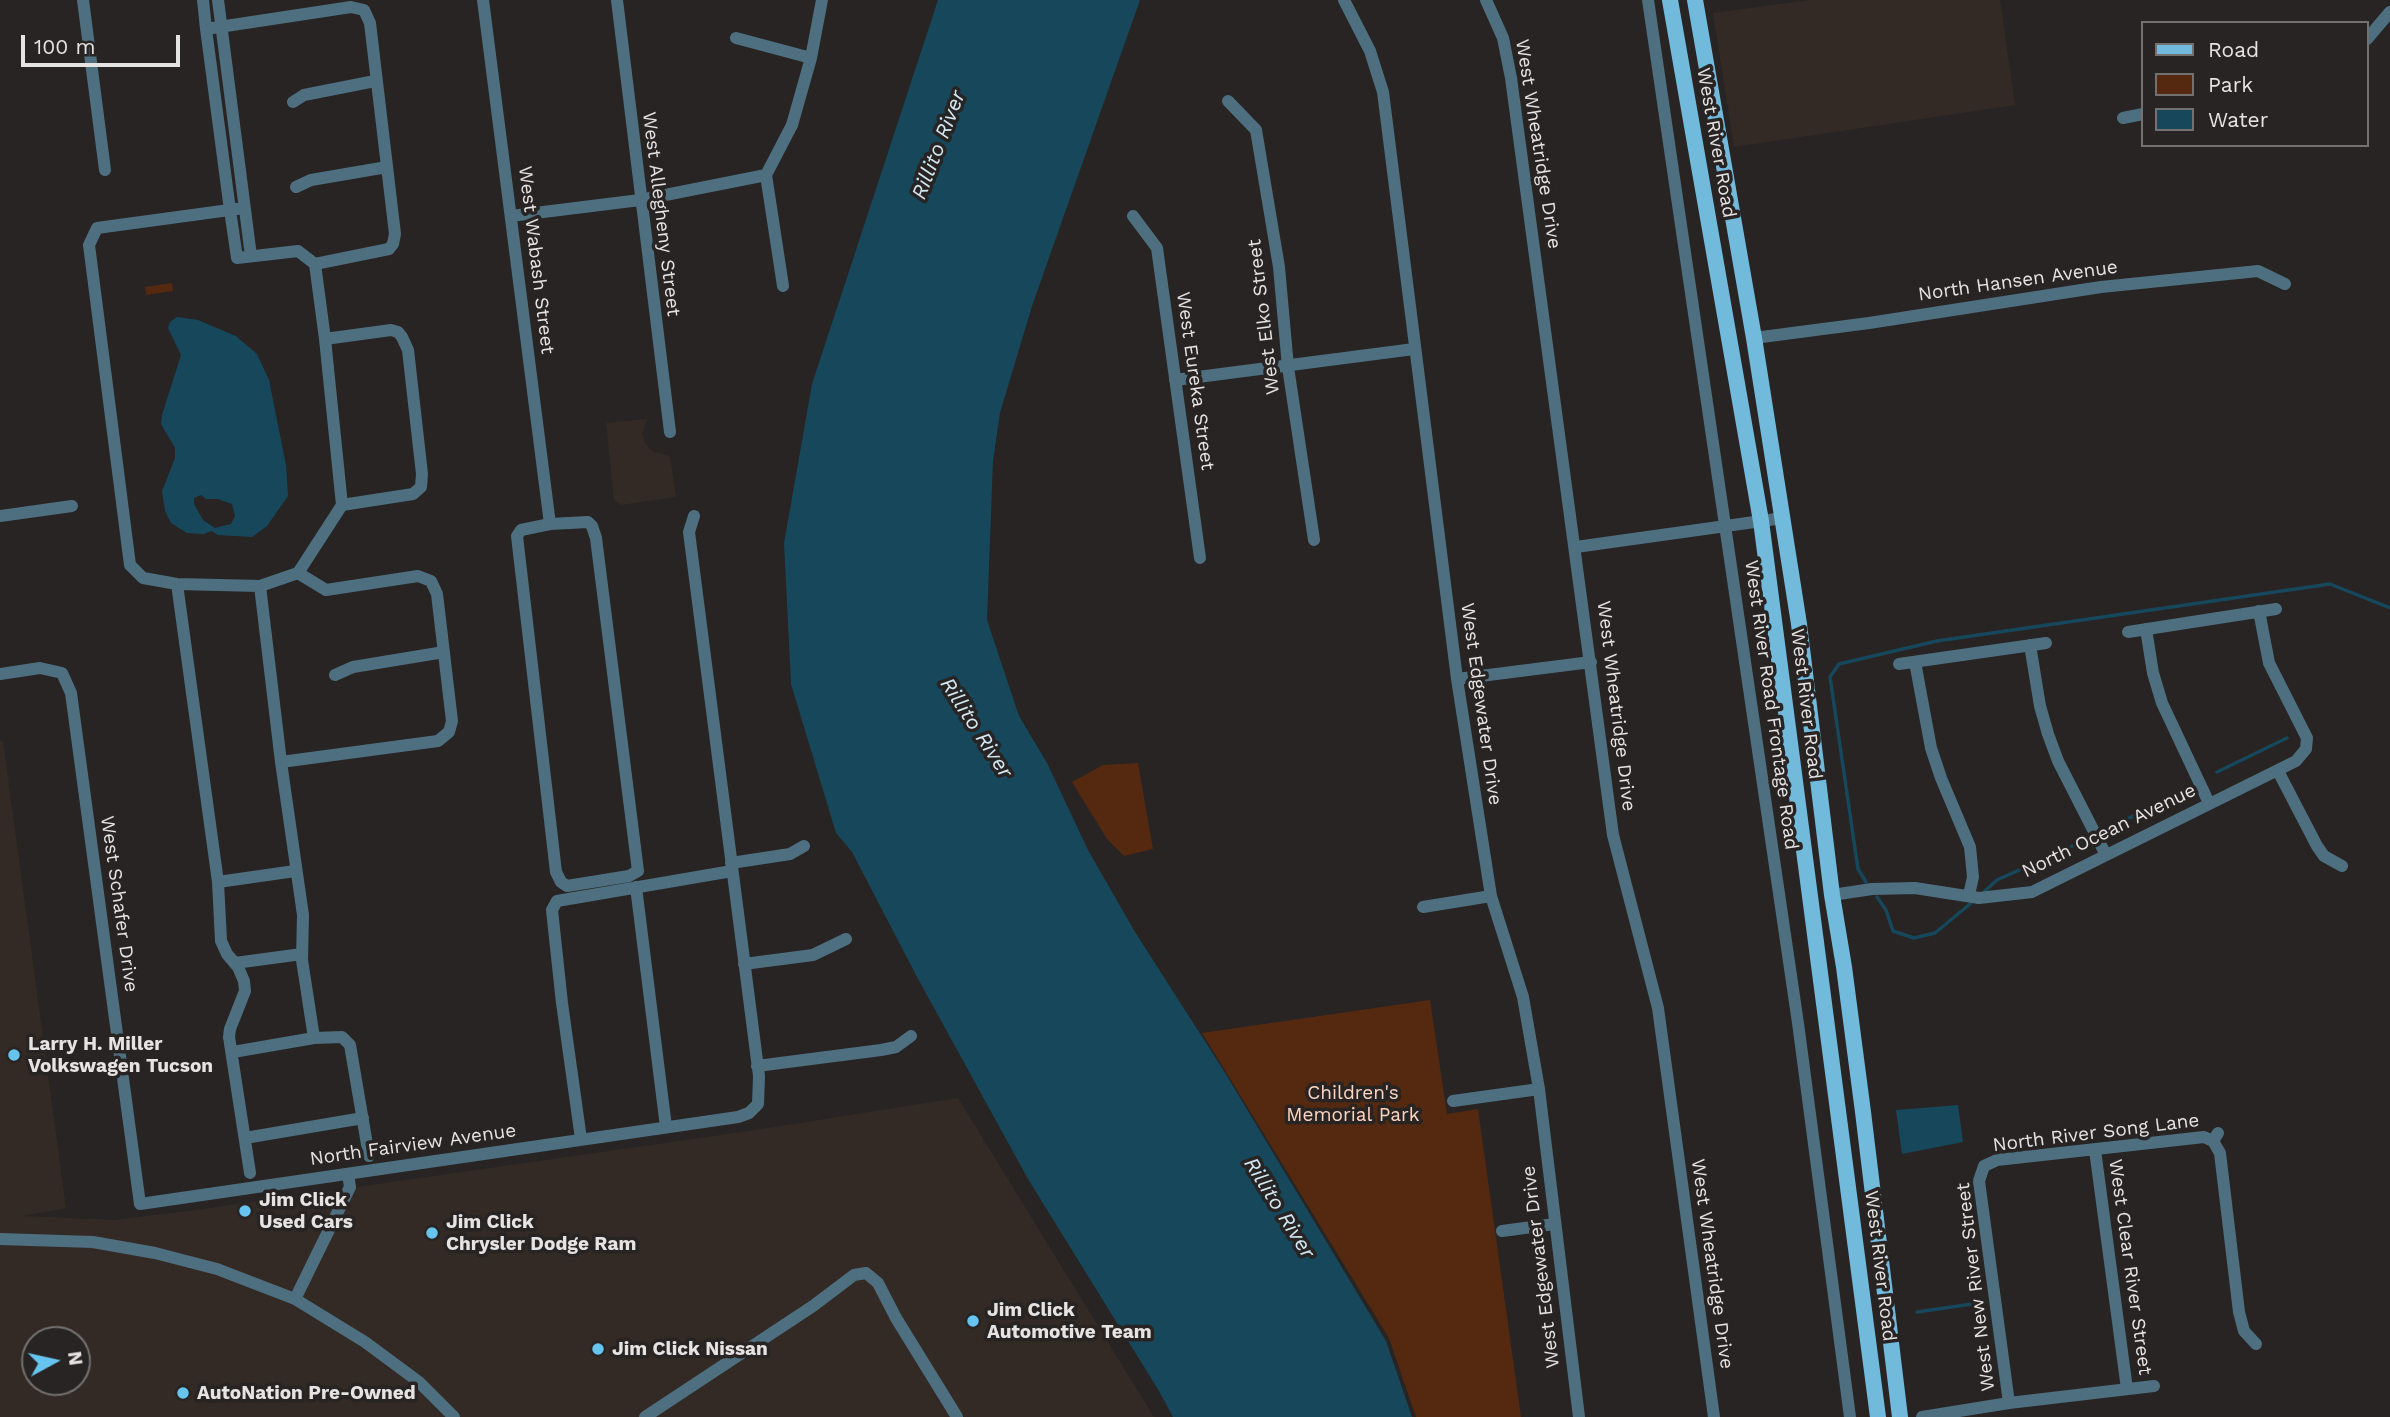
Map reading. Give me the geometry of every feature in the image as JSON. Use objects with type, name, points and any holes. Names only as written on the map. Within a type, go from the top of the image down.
[{"type":"main road","name":"West River Road","points":[[1670,0],[1761,521],[1878,1417]]},
{"type":"main road","name":"West River Road","points":[[1695,0],[1754,338],[1799,624],[1832,895],[1860,1085],[1900,1417]]},
{"type":"street","points":[[83,0],[105,170]]},
{"type":"street","points":[[203,0],[206,29],[230,210],[237,258],[298,251],[315,264],[342,505],[298,573],[260,586],[177,584],[143,578],[130,565],[89,245],[97,228],[230,210],[244,208]]},
{"type":"street","points":[[218,0],[251,256]]},
{"type":"street","name":"West Wabash Street","points":[[483,0],[550,524]]},
{"type":"street","name":"West Allegheny Street","points":[[617,0],[670,432]]},
{"type":"street","points":[[783,286],[766,175],[792,125],[811,58],[822,0]]},
{"type":"street","name":"West Edgewater Drive","points":[[1344,0],[1370,51],[1383,92],[1457,680],[1491,896],[1523,997],[1538,1089],[1579,1417]]},
{"type":"street","name":"West Wheatridge Drive","points":[[1486,0],[1503,38],[1511,78],[1613,835],[1658,1008],[1714,1417]]},
{"type":"street","name":"West River Road Frontage Road","points":[[1648,0],[1798,1023],[1850,1417]]},
{"type":"street","points":[[206,29],[351,7],[364,10],[370,23],[395,234],[389,249],[315,264]]},
{"type":"street","points":[[2369,37],[2390,12]]},
{"type":"street","points":[[736,38],[811,58]]},
{"type":"street","points":[[293,102],[304,95],[375,81]]},
{"type":"street","name":"West Elko Street","points":[[1228,101],[1256,130],[1279,267],[1289,367],[1314,540]]},
{"type":"street","points":[[2123,118],[2142,114]]},
{"type":"street","points":[[296,187],[311,180],[387,167]]},
{"type":"street","points":[[512,216],[640,200],[766,175]]},
{"type":"street","name":"West Eureka Street","points":[[1133,216],[1157,248],[1200,558]]},
{"type":"street","name":"North Hansen Avenue","points":[[1754,338],[2101,287],[2259,271],[2286,284]]},
{"type":"street","points":[[325,339],[391,330],[402,337],[408,350],[422,474],[421,487],[413,494],[342,505]]},
{"type":"street","points":[[1175,380],[1414,349]]},
{"type":"street","points":[[0,516],[72,506]]},
{"type":"street","points":[[694,516],[689,532],[757,1066],[881,1050],[896,1047],[911,1037]]},
{"type":"street","points":[[1576,548],[1783,518]]},
{"type":"street","points":[[588,522],[596,538],[638,872],[629,876],[567,886],[561,882],[556,872],[517,536],[521,530],[550,524],[588,522]]},
{"type":"street","points":[[281,762],[438,741],[449,732],[452,721],[437,594],[431,581],[418,576],[326,590],[298,573]]},
{"type":"street","points":[[177,584],[218,882],[221,941],[244,981],[245,991],[229,1037],[250,1173]]},
{"type":"street","points":[[260,586],[295,871],[303,915],[302,954],[314,1038]]},
{"type":"street","points":[[2128,632],[2276,609]]},
{"type":"street","name":"North Ocean Avenue","points":[[1832,895],[1872,889],[1915,888],[1990,898],[2032,892],[2278,771],[2312,750],[2269,663],[2259,611]]},
{"type":"street","points":[[2146,629],[2153,673],[2162,703],[2209,803]]},
{"type":"street","points":[[1899,664],[2046,643]]},
{"type":"street","points":[[2030,645],[2040,706],[2048,734],[2106,855]]},
{"type":"street","points":[[335,675],[353,667],[444,652]]},
{"type":"street","points":[[0,674],[40,668],[62,673],[71,662]]},
{"type":"street","points":[[1457,680],[1591,662]]},
{"type":"street","points":[[1915,662],[1931,748],[1970,847],[1973,877],[1969,895]]},
{"type":"street","name":"West Schafer Drive","points":[[62,673],[71,693],[140,1204]]},
{"type":"street","points":[[2278,771],[2317,846],[2324,856],[2342,866]]},
{"type":"street","points":[[581,1139],[552,910],[557,901],[732,867],[790,853],[804,846]]},
{"type":"street","points":[[218,882],[295,871]]},
{"type":"street","points":[[636,887],[666,1127]]},
{"type":"street","points":[[1423,906],[1491,896]]},
{"type":"street","points":[[744,964],[813,955],[846,939]]},
{"type":"street","points":[[235,963],[302,954]]},
{"type":"street","points":[[233,1052],[314,1038],[342,1037],[350,1045],[369,1156]]},
{"type":"street","name":"North Fairview Avenue","points":[[140,1204],[738,1117],[754,1110],[758,1104],[757,1066]]},
{"type":"street","points":[[1453,1101],[1538,1089]]},
{"type":"street","points":[[245,1138],[363,1118]]},
{"type":"street","name":"North River Song Lane","points":[[1980,1164],[2216,1137],[2239,1312],[2244,1331],[2256,1344]]},
{"type":"street","name":"West Clear River Street","points":[[2095,1150],[2127,1389]]},
{"type":"street","name":"West New River Street","points":[[1980,1164],[1979,1181],[2009,1403]]},
{"type":"street","points":[[295,1299],[350,1187],[348,1174]]},
{"type":"street","points":[[1502,1231],[1555,1224]]},
{"type":"street","points":[[0,1239],[93,1242],[155,1253],[217,1269],[295,1299],[365,1342],[402,1369],[454,1417]]},
{"type":"street","points":[[645,1417],[813,1306],[855,1275],[866,1273],[878,1283],[896,1318],[957,1417]]},
{"type":"street","name":"West New River Street","points":[[1922,1417],[2009,1403],[2154,1386]]},
{"type":"shaded area","points":[[1810,0],[2000,0],[2015,105],[1734,147],[1713,13]]},
{"type":"shaded area","points":[[647,419],[642,434],[646,445],[654,452],[670,456],[676,497],[621,505],[614,500],[606,423]]},
{"type":"shaded area","points":[[0,741],[3,741],[66,1208],[23,1216],[114,1220],[196,1210],[749,1131],[958,1098],[1154,1417],[0,1417]]},
{"type":"green space","points":[[172,283],[173,291],[146,295],[145,287]]},
{"type":"green space","points":[[1138,763],[1153,849],[1124,856],[1107,839],[1072,782],[1103,765]]},
{"type":"green space","name":"Children's Memorial Park","points":[[1430,1000],[1447,1114],[1478,1109],[1521,1417],[1416,1417],[1389,1338],[1202,1033]]},
{"type":"water","name":"Rillito River","points":[[938,0],[1140,0],[1032,306],[1000,413],[993,461],[987,620],[1019,716],[1047,763],[1088,850],[1135,932],[1224,1071],[1386,1341],[1412,1417],[1173,1417],[1028,1179],[852,852],[836,833],[791,684],[784,543],[812,384]]},
{"type":"water","points":[[177,317],[198,320],[236,336],[257,354],[269,380],[286,465],[288,496],[267,526],[252,537],[218,535],[211,531],[204,534],[187,533],[171,523],[165,511],[162,491],[175,458],[175,448],[161,424],[181,355],[168,328],[170,322]],"holes":[[[201,495],[206,499],[218,499],[232,504],[235,516],[231,524],[215,528],[203,520],[194,504],[194,498]]]},
{"type":"water","points":[[1958,1105],[1963,1142],[1902,1154],[1896,1110]]},
{"type":"waterway","points":[[1866,882],[1858,869],[1830,677],[1839,664],[1937,641],[2330,584],[2390,608]]},
{"type":"waterway","points":[[2217,772],[2287,738]]},
{"type":"waterway","points":[[2104,831],[2182,791]]},
{"type":"waterway","points":[[1985,891],[1997,880],[2088,839]]},
{"type":"waterway","points":[[1877,897],[1886,910],[1893,931],[1914,938],[1935,933],[1970,904]]},
{"type":"waterway","points":[[1917,1312],[1986,1302]]},
{"type":"place","name":"Larry H. Miller Volkswagen Tucson","points":[[14,1055]]},
{"type":"place","name":"Jim Click Used Cars","points":[[245,1211]]},
{"type":"place","name":"Jim Click Chrysler Dodge Ram","points":[[432,1233]]},
{"type":"place","name":"Jim Click Automotive Team","points":[[973,1321]]},
{"type":"place","name":"Jim Click Nissan","points":[[598,1349]]},
{"type":"place","name":"AutoNation Pre-Owned","points":[[183,1393]]}]
